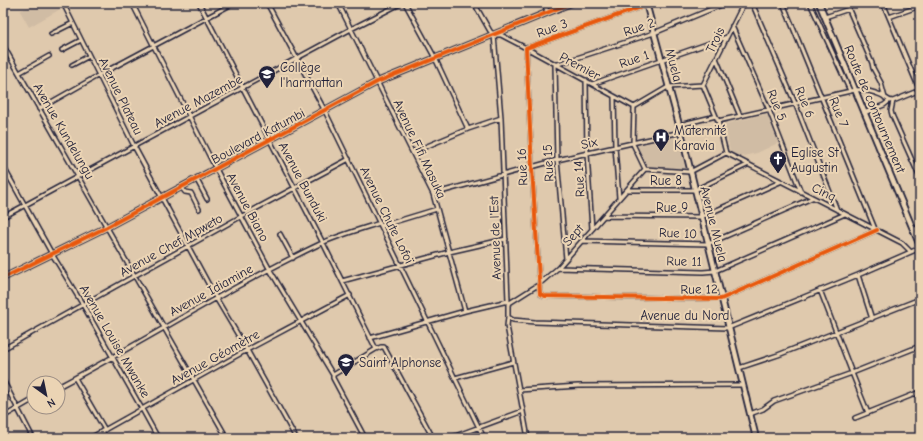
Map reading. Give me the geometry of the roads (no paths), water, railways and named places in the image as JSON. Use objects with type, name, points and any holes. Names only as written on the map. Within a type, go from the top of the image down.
[{"type":"street","name":"Avenue Plateau","points":[[63,3],[134,146],[163,197],[216,298],[296,438]]},
{"type":"street","name":"Avenue Biano","points":[[132,3],[216,169],[270,270],[333,375],[333,378],[364,438]]},
{"type":"street","name":"Avenue Bunduki","points":[[199,3],[324,243],[376,349]]},
{"type":"street","points":[[39,109],[99,75],[234,3]]},
{"type":"street","name":"Avenue Chute Lofoï","points":[[267,3],[325,110],[484,438]]},
{"type":"street","name":"Avenue Fifi Masuka","points":[[338,3],[433,194],[465,311]]},
{"type":"street","points":[[404,3],[435,58],[468,129]]},
{"type":"street","name":"Avenue Mazembe","points":[[3,217],[296,58],[404,3]]},
{"type":"street","points":[[474,3],[490,31],[494,35]]},
{"type":"street","points":[[543,3],[548,12]]},
{"type":"street","name":"Boulevard Katumbi","points":[[3,278],[182,188],[378,82],[571,3]]},
{"type":"street","name":"Rue 3","points":[[526,48],[652,3]]},
{"type":"street","name":"Rue 2","points":[[556,65],[654,33],[726,3]]},
{"type":"street","name":"Trois","points":[[703,85],[744,3]]},
{"type":"street","name":"Rue 6","points":[[752,3],[796,103],[837,210]]},
{"type":"street","name":"Rue 7","points":[[783,3],[876,230]]},
{"type":"street","points":[[810,3],[852,90]]},
{"type":"street","points":[[846,3],[873,68],[881,83],[885,98]]},
{"type":"street","points":[[864,113],[920,90],[883,3]]},
{"type":"street","name":"Muela","points":[[646,4],[681,132]]},
{"type":"street","points":[[813,10],[820,6]]},
{"type":"street","name":"Route de contournement","points":[[820,6],[852,90],[864,113],[920,247]]},
{"type":"street","points":[[889,17],[920,6]]},
{"type":"street","points":[[825,17],[849,9]]},
{"type":"street","points":[[51,34],[73,23]]},
{"type":"street","name":"Rue 5","points":[[732,26],[769,110],[801,192]]},
{"type":"street","name":"Premier","points":[[494,35],[501,35],[526,48],[634,108]]},
{"type":"street","name":"Avenue de l'Est","points":[[494,35],[501,118],[508,302],[507,326],[528,438]]},
{"type":"street","name":"Rue 1","points":[[592,84],[727,37]]},
{"type":"street","points":[[62,50],[82,40]]},
{"type":"street","name":"Avenue Kundelungu","points":[[3,44],[227,438]]},
{"type":"street","name":"Rue 16","points":[[526,48],[538,285]]},
{"type":"street","points":[[19,73],[49,56]]},
{"type":"street","points":[[72,65],[90,56]]},
{"type":"street","points":[[716,58],[740,116]]},
{"type":"street","name":"Rue 15","points":[[556,65],[558,160],[566,259]]},
{"type":"street","name":"Rue 14","points":[[586,80],[592,229]]},
{"type":"street","points":[[703,85],[718,121],[726,154],[690,172],[645,169],[633,144],[634,108],[668,87],[703,85]]},
{"type":"street","points":[[718,121],[852,90],[865,90],[870,93],[880,95],[891,101]]},
{"type":"street","points":[[614,97],[620,198]]},
{"type":"street","points":[[891,101],[892,115],[920,178]]},
{"type":"street","points":[[679,125],[716,116]]},
{"type":"street","points":[[413,152],[468,129],[501,118]]},
{"type":"street","name":"Six","points":[[433,194],[558,160],[681,132]]},
{"type":"street","name":"Avenue Muela","points":[[681,132],[756,438]]},
{"type":"street","name":"Cinq","points":[[726,154],[902,243],[911,252]]},
{"type":"street","name":"Avenue Chef Mpweto","points":[[3,349],[242,216],[349,159]]},
{"type":"street","name":"Rue 8","points":[[627,190],[695,190],[747,165]]},
{"type":"street","name":"Avenue Louise Mwanke","points":[[3,166],[158,438]]},
{"type":"street","name":"Sept","points":[[370,338],[465,311],[508,302],[538,285],[558,268],[645,169]]},
{"type":"street","points":[[197,180],[207,198]]},
{"type":"street","name":"Rue 9","points":[[603,216],[701,217],[780,182]]},
{"type":"street","points":[[182,188],[185,192],[191,194],[199,209]]},
{"type":"street","name":"Rue 10","points":[[582,241],[708,244],[812,198]]},
{"type":"street","name":"Avenue Idiamine","points":[[66,383],[216,298],[324,243],[380,224],[437,209]]},
{"type":"street","name":"Rue 11","points":[[558,268],[703,272],[715,271],[845,214]]},
{"type":"street","points":[[914,230],[920,226]]},
{"type":"street","name":"Rue 12","points":[[538,285],[540,294],[543,296],[721,299],[876,230]]},
{"type":"street","points":[[280,234],[293,258]]},
{"type":"street","points":[[342,280],[449,252],[506,239]]},
{"type":"street","name":"Avenue du Nord","points":[[508,317],[513,320],[535,322],[728,328],[858,275],[920,247]]},
{"type":"street","points":[[858,275],[872,319]]},
{"type":"street","points":[[820,290],[868,412]]},
{"type":"street","name":"Avenue Géomètre","points":[[90,438],[194,379],[350,295]]},
{"type":"street","points":[[738,368],[778,356],[920,299]]},
{"type":"street","points":[[750,414],[762,409],[774,401],[852,373],[920,346]]},
{"type":"street","points":[[333,375],[376,349],[382,347],[387,351],[432,438]]},
{"type":"street","points":[[455,378],[513,362]]},
{"type":"street","points":[[75,378],[106,438]]},
{"type":"street","points":[[3,380],[33,438]]},
{"type":"street","points":[[519,390],[578,386],[742,385]]},
{"type":"street","points":[[855,418],[920,392]]},
{"type":"street","points":[[3,417],[26,404]]},
{"type":"street","points":[[450,438],[524,411]]},
{"type":"place","name":"Collège l'harmattan","points":[[267,89]]},
{"type":"place","name":"Maternité Karavia","points":[[661,152]]},
{"type":"place","name":"Eglise St Augustin","points":[[778,174]]},
{"type":"place","name":"Saint Alphonse","points":[[346,377]]}]
